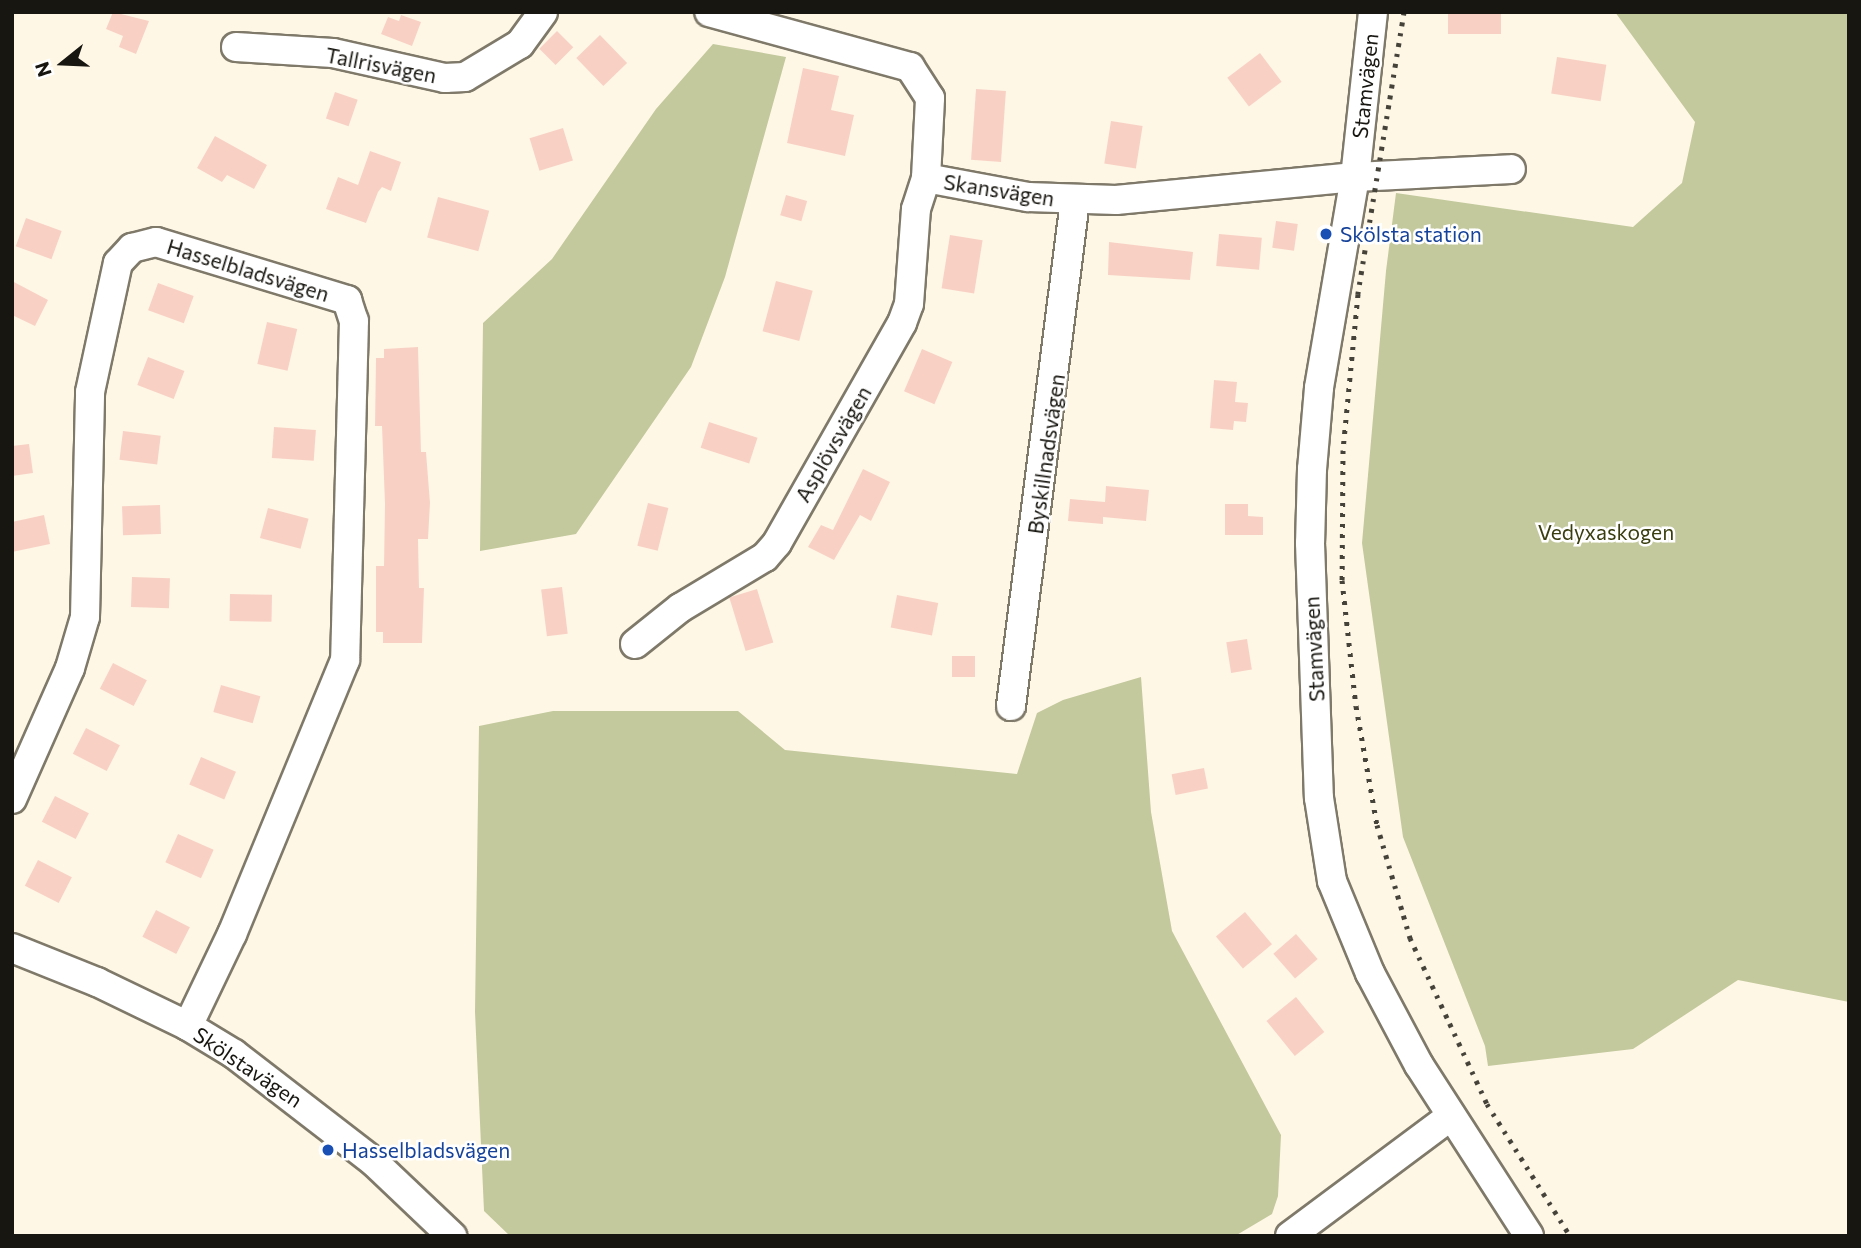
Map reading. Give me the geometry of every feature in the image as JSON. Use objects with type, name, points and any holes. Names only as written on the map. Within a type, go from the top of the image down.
[{"type":"street","name":"Tallrisvägen","points":[[236,47],[333,54],[444,78],[465,77],[520,44],[543,12]]},
{"type":"street","name":"Skansvägen","points":[[709,12],[910,67],[930,98],[926,178],[1075,201],[1354,177],[1511,169]]},
{"type":"street","name":"Stamvägen","points":[[1373,12],[1354,177],[1319,388],[1312,470],[1310,542],[1318,797],[1332,881],[1353,934],[1407,1045],[1529,1236]]},
{"type":"street","name":"Asplövsvägen","points":[[635,644],[680,608],[765,557],[777,543],[902,323],[909,304],[916,209],[926,178]]},
{"type":"street","name":"Byskillnadsvägen","points":[[1011,706],[1075,201]]},
{"type":"street","name":"Hasselbladsvägen","points":[[12,799],[69,668],[85,617],[90,392],[118,263],[132,248],[156,242],[347,300],[354,321],[345,660],[232,934],[188,1026]]},
{"type":"street","name":"Skölstavägen","points":[[12,948],[188,1026],[296,1097],[452,1236]]},
{"type":"street","points":[[1290,1236],[1451,1116]]},
{"type":"green space","name":"Vedyxaskogen","points":[[1615,12],[1849,12],[1849,1002],[1738,980],[1633,1049],[1488,1066],[1485,1046],[1403,837],[1362,543],[1386,271],[1396,193],[1633,227],[1682,183],[1695,122]]},
{"type":"green space","points":[[713,44],[786,57],[725,277],[691,367],[576,534],[480,551],[483,323],[552,259],[656,109]]},
{"type":"green space","points":[[1141,677],[1151,812],[1172,931],[1281,1135],[1278,1196],[1272,1214],[1235,1236],[510,1236],[484,1211],[475,1012],[479,726],[553,711],[738,711],[785,750],[1017,774],[1037,713],[1063,700]]},
{"type":"building","points":[[113,12],[149,21],[136,54],[119,47],[123,36],[106,29]]},
{"type":"building","points":[[1448,12],[1501,12],[1501,34],[1448,34]]},
{"type":"building","points":[[401,15],[421,22],[412,46],[381,34],[388,17],[399,21]]},
{"type":"building","points":[[557,31],[573,47],[556,65],[539,49]]},
{"type":"building","points":[[600,35],[627,63],[603,86],[576,58]]},
{"type":"building","points":[[1260,53],[1282,82],[1249,106],[1227,78]]},
{"type":"building","points":[[1557,57],[1606,65],[1601,101],[1551,94]]},
{"type":"building","points":[[803,68],[839,76],[831,110],[854,115],[845,156],[787,143]]},
{"type":"building","points":[[976,89],[1006,91],[1001,162],[971,160]]},
{"type":"building","points":[[335,92],[358,100],[349,126],[326,118]]},
{"type":"building","points":[[1111,121],[1143,126],[1136,168],[1104,163]]},
{"type":"building","points":[[563,128],[573,161],[539,171],[530,138]]},
{"type":"building","points":[[215,136],[267,165],[254,189],[227,175],[222,182],[197,168]]},
{"type":"building","points":[[370,151],[401,162],[391,191],[382,187],[378,192],[366,223],[326,209],[338,177],[358,185]]},
{"type":"building","points":[[786,195],[807,201],[801,221],[780,215]]},
{"type":"building","points":[[438,197],[489,211],[478,251],[427,238]]},
{"type":"building","points":[[26,218],[62,231],[51,259],[16,246]]},
{"type":"building","points":[[1276,221],[1298,224],[1294,251],[1272,248]]},
{"type":"building","points":[[1219,234],[1262,238],[1259,270],[1216,266]]},
{"type":"building","points":[[950,235],[983,240],[974,293],[942,288]]},
{"type":"building","points":[[1109,242],[1193,252],[1190,280],[1108,275]]},
{"type":"building","points":[[12,281],[48,300],[35,326],[12,315]]},
{"type":"building","points":[[776,281],[813,291],[799,341],[763,331]]},
{"type":"building","points":[[158,283],[194,296],[184,323],[148,310]]},
{"type":"building","points":[[267,322],[297,329],[288,371],[257,364]]},
{"type":"building","points":[[418,347],[421,452],[426,452],[430,503],[428,539],[418,539],[419,588],[424,588],[422,643],[383,643],[383,632],[376,632],[376,566],[384,566],[385,504],[382,426],[375,426],[376,358],[384,358],[384,349]]},
{"type":"building","points":[[922,349],[952,362],[934,404],[904,391]]},
{"type":"building","points":[[148,357],[184,371],[174,399],[137,385]]},
{"type":"building","points":[[1214,380],[1237,382],[1235,402],[1248,403],[1246,422],[1234,421],[1233,430],[1210,428]]},
{"type":"building","points":[[709,422],[758,438],[749,463],[701,448]]},
{"type":"building","points":[[274,427],[316,430],[314,461],[272,458]]},
{"type":"building","points":[[123,431],[161,436],[157,464],[119,460]]},
{"type":"building","points":[[29,444],[33,473],[12,476],[12,446]]},
{"type":"building","points":[[863,469],[890,482],[871,521],[860,515],[834,560],[808,547],[821,525],[833,530]]},
{"type":"building","points":[[1106,486],[1149,490],[1146,521],[1103,517],[1103,524],[1068,521],[1070,499],[1105,502]]},
{"type":"building","points":[[648,503],[668,508],[658,551],[637,546]]},
{"type":"building","points":[[1225,504],[1248,504],[1248,516],[1263,517],[1263,535],[1225,535]]},
{"type":"building","points":[[160,505],[161,534],[123,535],[122,506]]},
{"type":"building","points":[[268,508],[309,519],[301,549],[260,538]]},
{"type":"building","points":[[44,515],[50,544],[12,552],[12,522]]},
{"type":"building","points":[[132,577],[170,578],[169,608],[131,607]]},
{"type":"building","points":[[562,587],[568,634],[547,636],[541,590]]},
{"type":"building","points":[[757,589],[773,643],[746,651],[729,597]]},
{"type":"building","points":[[230,594],[272,595],[272,622],[230,621]]},
{"type":"building","points":[[897,595],[938,603],[932,635],[891,627]]},
{"type":"building","points":[[1247,639],[1252,670],[1231,673],[1226,642]]},
{"type":"building","points":[[952,656],[975,656],[975,677],[952,677]]},
{"type":"building","points":[[113,663],[147,680],[134,706],[100,689]]},
{"type":"building","points":[[221,685],[260,696],[253,723],[213,712]]},
{"type":"building","points":[[86,728],[120,745],[107,771],[73,754]]},
{"type":"building","points":[[201,757],[236,772],[224,799],[189,785]]},
{"type":"building","points":[[1204,768],[1208,789],[1176,795],[1172,774]]},
{"type":"building","points":[[55,796],[89,813],[76,839],[42,822]]},
{"type":"building","points":[[178,834],[214,850],[201,878],[165,862]]},
{"type":"building","points":[[38,860],[72,877],[59,903],[25,886]]},
{"type":"building","points":[[156,910],[190,927],[176,954],[142,937]]},
{"type":"building","points":[[1245,912],[1272,944],[1243,969],[1216,936]]},
{"type":"building","points":[[1296,934],[1318,959],[1295,979],[1273,954]]},
{"type":"building","points":[[1296,997],[1324,1032],[1295,1056],[1266,1021]]},
{"type":"railway","points":[[1404,12],[1358,294],[1343,450],[1342,580],[1356,706],[1377,825],[1410,938],[1487,1104],[1570,1236]]},
{"type":"place","name":"Skölsta station","points":[[1326,234]]},
{"type":"place","name":"Hasselbladsvägen","points":[[328,1150]]}]
